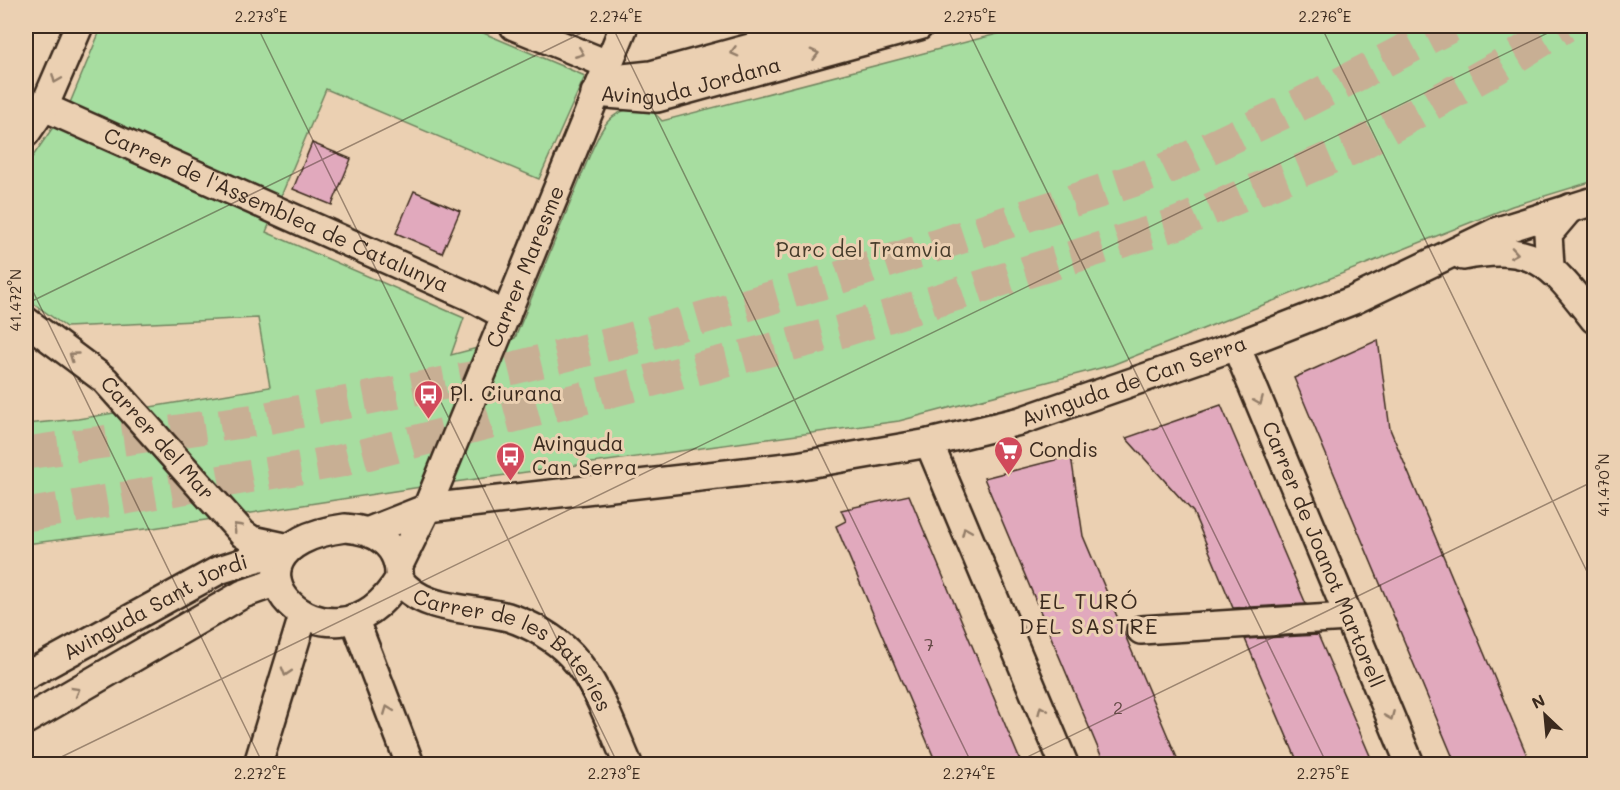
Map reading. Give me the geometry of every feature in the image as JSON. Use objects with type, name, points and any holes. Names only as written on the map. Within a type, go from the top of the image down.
[{"type":"street","points":[[26,133],[44,107],[79,26]]},
{"type":"street","points":[[514,26],[607,64]]},
{"type":"street","name":"Carrer Maresme","points":[[399,572],[624,26]]},
{"type":"street","name":"Avinguda Jordana","points":[[595,93],[623,78],[651,75],[776,34],[831,26]]},
{"type":"street","name":"Avinguda Jordana","points":[[595,93],[657,98],[919,26]]},
{"type":"street","name":"Carrer de l'Assemblea de Catalunya","points":[[44,107],[471,297],[506,316]]},
{"type":"street","name":"Avinguda de Can Serra","points":[[427,508],[729,475],[929,443],[1057,410],[1236,346],[1354,300],[1498,231],[1582,205]]},
{"type":"street","name":"Avinguda de Can Serra","points":[[1550,266],[1548,234],[1582,205]]},
{"type":"street","points":[[1436,261],[1486,252],[1511,251],[1531,256],[1550,266],[1594,319]]},
{"type":"street","name":"Carrer del Mar","points":[[26,321],[105,380],[243,534],[252,540],[289,548]]},
{"type":"street","name":"Carrer de Joanot Martorell","points":[[1236,346],[1410,765]]},
{"type":"street","points":[[929,443],[1064,765]]},
{"type":"street","points":[[369,531],[427,508]]},
{"type":"street","points":[[345,528],[369,531],[390,546],[399,572],[381,603],[354,618],[322,620],[303,616],[285,598],[277,582],[280,560],[289,548],[311,535],[329,530],[345,528]]},
{"type":"street","name":"Avinguda Sant Jordi","points":[[26,676],[219,570],[244,560],[289,548]]},
{"type":"street","name":"Carrer de les Bateríes","points":[[399,572],[416,597],[509,618],[552,639],[570,654],[586,675],[628,765]]},
{"type":"street","points":[[26,720],[243,594],[277,582]]},
{"type":"street","points":[[258,765],[303,616]]},
{"type":"street","points":[[1141,630],[1348,617]]},
{"type":"street","points":[[354,618],[410,765]]},
{"type":"green space","name":"Parc del Tramvia","points":[[102,26],[467,26],[585,76],[539,179],[326,89],[266,232],[464,318],[451,355],[515,338],[591,152],[606,124],[624,110],[646,104],[662,121],[1028,26],[1594,26],[1594,181],[1512,206],[1112,365],[899,421],[447,483],[153,528],[26,544],[26,424],[78,419],[270,387],[258,318],[66,327],[26,298],[26,166],[70,103]]},
{"type":"building","points":[[312,143],[351,159],[332,205],[293,189]]},
{"type":"building","points":[[414,191],[460,211],[442,253],[396,233]]},
{"type":"building","points":[[1378,340],[1390,429],[1531,765],[1456,765],[1294,378]]},
{"type":"building","points":[[1221,405],[1306,604],[1233,608],[1193,512],[1126,438]]},
{"type":"building","points":[[1071,456],[1083,536],[1180,765],[1105,765],[984,478]]},
{"type":"building","points":[[909,495],[1022,765],[937,765],[836,526],[846,521],[841,510]]},
{"type":"building","points":[[1318,635],[1374,765],[1299,765],[1245,639]]},
{"type":"tunnel","points":[[26,453],[256,420],[481,376],[623,341],[832,280],[1159,172],[1295,107],[1451,26]]},
{"type":"tunnel","points":[[26,515],[340,461],[839,332],[1176,224],[1351,149],[1498,67],[1565,26]]},
{"type":"place","name":"Pl. Ciurana","points":[[429,420]]},
{"type":"place","name":"Condis","points":[[1008,476]]},
{"type":"place","name":"Avinguda Can Serra","points":[[511,482]]},
{"type":"district","name":"EL TURÓ DEL SASTRE","points":[[1089,614]]}]
